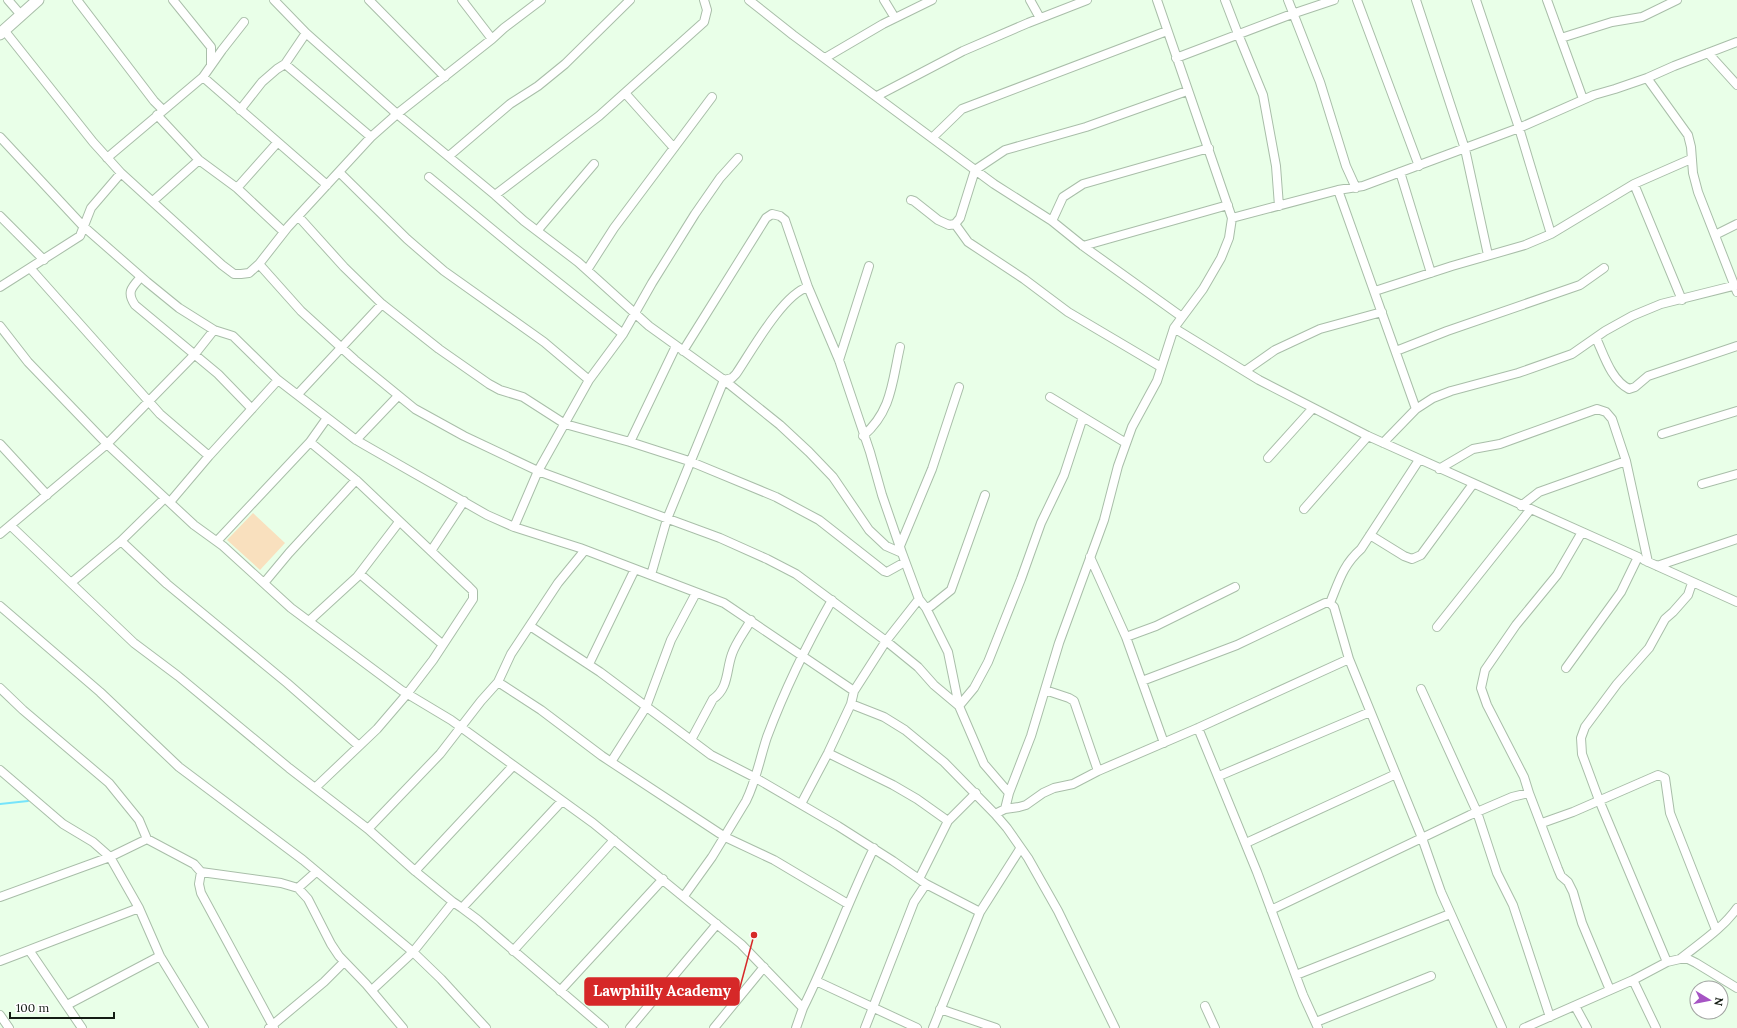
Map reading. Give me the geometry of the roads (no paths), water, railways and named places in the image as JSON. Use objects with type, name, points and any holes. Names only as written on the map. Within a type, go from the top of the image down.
[{"type":"main road","points":[[2,32],[38,0]]},
{"type":"street","points":[[8,0],[21,15]]},
{"type":"street","points":[[77,0],[154,101],[160,112],[199,160],[237,188],[284,232]]},
{"type":"street","points":[[173,0],[211,46],[222,50]]},
{"type":"street","points":[[274,0],[306,33],[397,114],[587,270],[636,314],[680,349],[724,380],[780,425],[833,477],[869,530],[886,546],[901,549]]},
{"type":"street","points":[[369,0],[445,77]]},
{"type":"street","points":[[462,0],[492,39]]},
{"type":"street","points":[[2,32],[93,142],[121,173],[222,266],[234,274],[248,273],[259,264],[298,216],[371,138],[397,114],[541,0]]},
{"type":"street","points":[[449,156],[510,104],[538,86],[565,64],[630,0]]},
{"type":"street","points":[[495,195],[518,176],[582,129],[625,93],[704,22],[707,10],[704,0]]},
{"type":"street","points":[[749,0],[994,184],[1052,221],[1083,246],[1182,317]]},
{"type":"street","points":[[884,0],[895,18]]},
{"type":"street","points":[[825,58],[895,18],[932,0]]},
{"type":"street","points":[[1030,0],[1040,18]]},
{"type":"street","points":[[877,96],[963,51],[1040,18],[1087,0]]},
{"type":"street","points":[[1005,809],[1009,793],[1031,736],[1059,643],[1104,520],[1118,466],[1132,427],[1162,367],[1174,328],[1203,289],[1221,258],[1229,238],[1232,218],[1209,148],[1187,91],[1157,0]]},
{"type":"street","points":[[1225,0],[1264,96],[1276,166],[1279,206]]},
{"type":"street","points":[[1288,0],[1292,14],[1320,82],[1346,166],[1356,188]]},
{"type":"street","points":[[1176,58],[1292,14],[1334,0]]},
{"type":"street","points":[[1357,0],[1419,166]]},
{"type":"street","points":[[1416,0],[1465,149],[1488,255]]},
{"type":"street","points":[[1476,0],[1519,128],[1551,234]]},
{"type":"street","points":[[1546,0],[1583,99]]},
{"type":"street","points":[[1561,38],[1612,22],[1646,15],[1677,0]]},
{"type":"street","points":[[107,158],[203,77],[244,22]]},
{"type":"street","points":[[932,138],[962,109],[1167,31]]},
{"type":"street","points":[[240,110],[262,82],[285,64],[306,33]]},
{"type":"street","points":[[1232,218],[1338,190],[1356,188],[1465,149],[1519,128],[1583,99],[1647,78],[1737,42]]},
{"type":"street","points":[[211,46],[211,65]]},
{"type":"street","points":[[1708,53],[1737,85]]},
{"type":"street","points":[[285,64],[371,138]]},
{"type":"street","points":[[203,77],[327,185]]},
{"type":"street","points":[[1383,443],[1416,408],[1450,391],[1512,375],[1561,359],[1572,354],[1632,316],[1662,304],[1736,288],[1698,192],[1693,173],[1691,147],[1688,135],[1647,78]]},
{"type":"street","points":[[911,200],[938,220],[949,225],[954,224],[960,218],[975,170],[1006,150],[1086,127],[1187,91]]},
{"type":"street","points":[[625,93],[674,148]]},
{"type":"street","points":[[587,270],[614,228],[712,97]]},
{"type":"street","points":[[0,137],[83,226],[141,277],[179,308],[214,330],[233,336],[278,380],[356,440],[487,515],[514,527],[585,550],[724,603],[854,691]]},
{"type":"street","points":[[237,188],[277,143]]},
{"type":"street","points":[[1052,221],[1063,197],[1083,184],[1209,148]]},
{"type":"street","points":[[514,527],[538,471],[589,380],[636,314],[695,214],[720,178],[738,158]]},
{"type":"street","points":[[153,201],[199,160]]},
{"type":"street","points":[[1375,291],[1488,255],[1525,246],[1551,234],[1634,184],[1691,160]]},
{"type":"street","points":[[537,230],[594,164]]},
{"type":"street","points":[[339,172],[407,239],[444,271],[544,342],[589,380]]},
{"type":"street","points":[[1400,172],[1431,273]]},
{"type":"street","points":[[0,287],[80,236],[91,208],[121,173]]},
{"type":"street","points":[[429,177],[509,244],[623,334]]},
{"type":"street","points":[[1634,184],[1682,300]]},
{"type":"street","points":[[1338,190],[1416,408]]},
{"type":"street","points":[[1083,246],[1228,205]]},
{"type":"street","points":[[630,442],[680,349],[766,218],[772,214],[780,216],[785,220],[808,287],[839,360],[905,562],[919,599],[926,608],[948,652],[959,706],[984,764],[1009,793]]},
{"type":"street","points":[[0,216],[44,260]]},
{"type":"street","points":[[298,216],[344,267],[382,304],[489,384],[523,397],[565,424],[630,442],[689,461],[776,497],[819,520],[884,571],[887,572],[905,562]]},
{"type":"street","points":[[954,224],[968,242],[1024,279],[1068,312],[1162,367]]},
{"type":"street","points":[[1715,235],[1737,224]]},
{"type":"street","points":[[259,264],[301,311],[342,348],[415,409],[464,436],[538,471],[720,538],[767,558],[796,574],[886,641],[918,667],[934,684],[959,706]]},
{"type":"street","points":[[839,360],[869,266]]},
{"type":"street","points":[[30,268],[160,414],[209,456]]},
{"type":"street","points":[[1396,351],[1447,331],[1580,285],[1604,268]]},
{"type":"street","points":[[141,277],[132,287],[130,293],[135,304],[218,374],[252,409]]},
{"type":"street","points":[[724,380],[732,378],[736,374],[783,306],[801,289],[808,287]]},
{"type":"street","points":[[298,394],[382,304]]},
{"type":"street","points":[[1245,372],[1274,350],[1320,329],[1382,312]]},
{"type":"street","points":[[0,326],[28,362],[106,444],[194,525],[217,541],[291,608],[407,694],[451,720],[614,840],[741,944],[803,1008]]},
{"type":"street","points":[[1174,328],[1245,372],[1368,436],[1737,602]]},
{"type":"street","points":[[0,534],[106,444],[195,354],[214,330]]},
{"type":"street","points":[[1596,338],[1612,372],[1622,386],[1629,389],[1635,387],[1648,376],[1737,346]]},
{"type":"street","points":[[863,436],[878,422],[887,403],[900,347]]},
{"type":"street","points":[[72,582],[168,500],[278,380]]},
{"type":"street","points":[[651,575],[667,519],[689,461],[724,380]]},
{"type":"street","points":[[901,549],[932,469],[959,387]]},
{"type":"street","points":[[356,440],[398,396]]},
{"type":"street","points":[[1050,397],[1126,443]]},
{"type":"street","points":[[1268,458],[1313,408]]},
{"type":"street","points":[[1439,469],[1473,449],[1500,444],[1598,409],[1606,412],[1612,419],[1626,461],[1648,562]]},
{"type":"street","points":[[1662,434],[1737,411]]},
{"type":"street","points":[[959,706],[974,688],[988,662],[1021,579],[1041,523],[1064,475],[1083,417]]},
{"type":"street","points":[[217,541],[310,442],[327,418]]},
{"type":"street","points":[[1304,509],[1368,436]]},
{"type":"street","points":[[310,442],[356,480],[473,591],[473,599],[442,644],[433,660],[407,694],[377,729],[315,788]]},
{"type":"street","points":[[0,444],[47,495]]},
{"type":"street","points":[[1330,603],[1343,570],[1350,559],[1361,549],[1419,460]]},
{"type":"street","points":[[1521,506],[1539,492],[1626,461]]},
{"type":"street","points":[[1702,484],[1737,474]]},
{"type":"street","points":[[264,583],[289,553],[356,480]]},
{"type":"street","points":[[1370,535],[1404,556],[1412,559],[1421,555],[1472,484]]},
{"type":"street","points":[[926,608],[931,606],[951,590],[985,495]]},
{"type":"street","points":[[431,551],[464,501]]},
{"type":"street","points":[[1437,627],[1530,510]]},
{"type":"street","points":[[309,621],[360,574],[399,522]]},
{"type":"street","points":[[11,526],[72,582],[134,643],[178,676],[289,768],[368,829],[415,871],[462,908],[604,1028]]},
{"type":"street","points":[[1582,532],[1557,575],[1516,625],[1485,670],[1481,688],[1487,705],[1524,777],[1558,869],[1561,876],[1568,882],[1573,892],[1582,923],[1610,990]]},
{"type":"street","points":[[1657,566],[1737,539]]},
{"type":"street","points":[[121,541],[167,584],[287,683],[359,746]]},
{"type":"street","points":[[368,829],[440,754],[460,727],[498,682],[511,654],[558,583],[585,550]]},
{"type":"street","points":[[1090,557],[1126,637],[1164,743]]},
{"type":"street","points":[[1566,668],[1621,592],[1638,557]]},
{"type":"street","points":[[589,664],[635,569]]},
{"type":"street","points":[[360,574],[442,644]]},
{"type":"street","points":[[1668,962],[1599,800],[1582,754],[1581,738],[1585,727],[1617,684],[1649,648],[1665,619],[1688,595],[1692,583]]},
{"type":"street","points":[[1126,637],[1156,626],[1236,587]]},
{"type":"street","points":[[611,762],[646,707],[671,640],[696,593]]},
{"type":"street","points":[[801,804],[828,753],[851,704],[854,691],[886,641],[919,599]]},
{"type":"street","points":[[684,896],[725,837],[749,796],[770,730],[802,655],[832,600]]},
{"type":"street","points":[[1142,681],[1237,645],[1325,603],[1330,603]]},
{"type":"street","points":[[1330,603],[1334,607],[1349,659],[1422,838],[1440,892],[1502,1028]]},
{"type":"street","points":[[0,606],[100,692],[179,767],[303,860],[413,952],[441,979],[486,1028]]},
{"type":"street","points":[[691,740],[713,699],[724,688],[732,652],[751,620]]},
{"type":"street","points":[[530,626],[589,664],[711,755],[801,804],[874,848],[926,884],[980,912]]},
{"type":"street","points":[[995,814],[1005,809],[1019,807],[1054,788],[1073,784],[1098,771],[1198,728],[1349,659]]},
{"type":"street","points":[[498,682],[542,710],[611,762],[725,837],[774,860],[848,904]]},
{"type":"street","points":[[0,688],[23,710],[109,783],[139,820],[145,830],[147,839],[194,864],[202,872],[281,883],[298,888],[308,899],[331,944],[344,962],[372,990],[403,1028]]},
{"type":"street","points":[[1421,688],[1477,812],[1497,873],[1513,905],[1550,1017]]},
{"type":"street","points":[[1045,690],[1074,701],[1098,771]]},
{"type":"street","points":[[851,704],[884,717],[905,730],[944,762],[976,793],[1007,828],[1020,849],[1028,858],[1058,911],[1115,1028]]},
{"type":"street","points":[[1218,776],[1370,712]]},
{"type":"street","points":[[1198,728],[1246,843],[1296,975],[1317,1025],[1432,976]]},
{"type":"street","points":[[828,753],[893,785],[917,799],[948,822]]},
{"type":"street","points":[[415,871],[513,766]]},
{"type":"street","points":[[0,770],[63,824],[93,842],[110,857],[139,908],[160,956],[204,1028]]},
{"type":"street","points":[[1246,843],[1396,774]]},
{"type":"street","points":[[1542,823],[1658,775],[1665,778],[1670,813],[1716,930]]},
{"type":"street","points":[[1271,910],[1477,812],[1512,797],[1529,792]]},
{"type":"street","points":[[919,879],[948,822],[976,793]]},
{"type":"street","points":[[462,908],[562,801]]},
{"type":"street","points":[[0,897],[110,857],[147,839]]},
{"type":"street","points":[[513,951],[614,840]]},
{"type":"street","points":[[796,1028],[803,1008],[816,981],[848,904],[874,848]]},
{"type":"street","points":[[933,1028],[980,912],[1020,849]]},
{"type":"street","points":[[202,872],[199,884],[202,893],[272,1027],[324,982],[344,962]]},
{"type":"street","points":[[298,888],[316,872]]},
{"type":"street","points":[[560,991],[663,880]]},
{"type":"street","points":[[865,1028],[914,902],[926,884]]},
{"type":"street","points":[[372,990],[413,952],[453,902]]},
{"type":"street","points":[[0,961],[139,908]]},
{"type":"street","points":[[1680,959],[1716,930],[1737,908]]},
{"type":"street","points":[[1296,975],[1450,914]]},
{"type":"street","points":[[630,1028],[717,924]]},
{"type":"street","points":[[29,950],[82,1028]]},
{"type":"street","points":[[66,1005],[160,956]]},
{"type":"street","points":[[1524,1028],[1633,980],[1668,962],[1680,959],[1688,959],[1696,963],[1737,988]]},
{"type":"street","points":[[714,1028],[764,967]]},
{"type":"street","points":[[1633,980],[1656,1028]]},
{"type":"street","points":[[816,981],[917,1028]]},
{"type":"street","points":[[1205,1006],[1215,1028]]},
{"type":"street","points":[[1575,1006],[1587,1028]]},
{"type":"street","points":[[940,1009],[996,1028]]},
{"type":"street","points":[[0,1015],[9,1028]]},
{"type":"waterway","points":[[0,804],[28,801]]},
{"type":"place","name":"Lawphilly Academy","points":[[754,935]]}]
